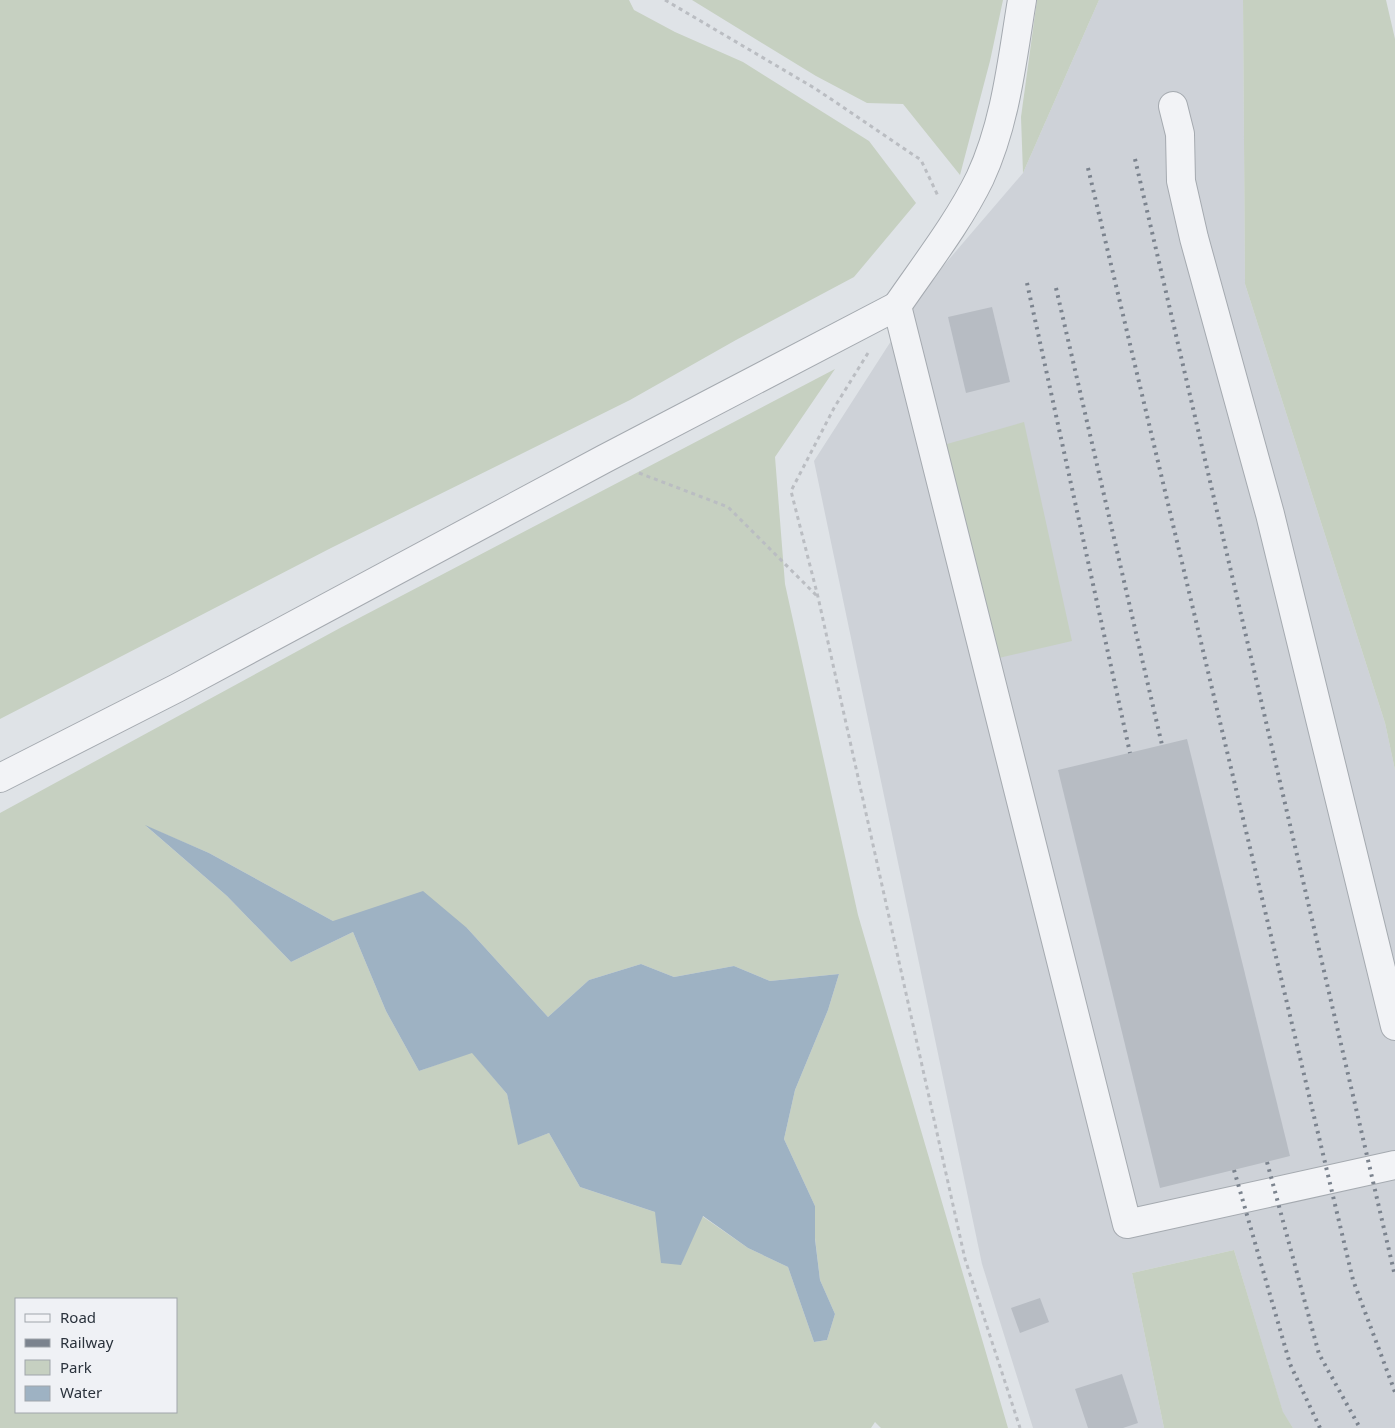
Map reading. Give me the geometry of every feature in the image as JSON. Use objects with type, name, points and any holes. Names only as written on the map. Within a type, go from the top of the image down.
[{"type":"lane","points":[[0,778],[177,688],[604,459],[897,306],[952,226],[980,178],[1002,117],[1022,0]]},
{"type":"lane","points":[[1173,106],[1180,134],[1181,181],[1194,238],[1270,514],[1395,1026]]},
{"type":"lane","points":[[897,306],[1127,1224],[1395,1165]]},
{"type":"path","points":[[665,0],[816,89],[921,160],[952,226]]},
{"type":"path","points":[[871,348],[834,408],[791,492],[818,597],[965,1259],[1020,1428]]},
{"type":"path","points":[[604,459],[728,507],[818,597]]},
{"type":"shaded area","points":[[1099,0],[1243,0],[1245,284],[1385,723],[1395,770],[1395,1428],[1293,1428],[1283,1413],[1234,1250],[1132,1273],[1164,1428],[1033,1428],[982,1264],[814,461],[927,285],[1023,173]]},
{"type":"green space","points":[[0,0],[629,0],[634,10],[675,32],[743,62],[869,141],[916,203],[854,277],[736,340],[630,400],[331,548],[0,719]]},
{"type":"green space","points":[[692,0],[1003,0],[990,61],[960,175],[903,104],[867,103],[816,76]]},
{"type":"green space","points":[[1037,0],[1099,0],[1023,173],[1021,117]]},
{"type":"green space","points":[[1243,0],[1386,0],[1395,39],[1395,770],[1385,723],[1245,284]]},
{"type":"green space","points":[[835,369],[775,457],[785,584],[858,915],[1008,1428],[881,1428],[875,1422],[871,1428],[0,1428],[0,813],[340,628]],"holes":[[[146,826],[209,853],[333,921],[467,928],[548,1017],[589,980],[641,964],[674,977],[734,966],[770,981],[839,974],[828,1010],[795,1090],[784,1139],[815,1206],[815,1238],[820,1280],[835,1314],[827,1340],[814,1342],[788,1267],[748,1248],[702,1216],[681,1264],[655,1212],[580,1187],[549,1133],[519,1144],[507,1094],[472,1052],[419,1071],[386,1011],[353,932],[291,962],[227,896]]]},
{"type":"green space","points":[[1024,422],[1072,641],[986,661],[933,448]]},
{"type":"green space","points":[[1234,1250],[1283,1412],[1293,1428],[1164,1428],[1132,1273]]},
{"type":"water","points":[[145,825],[209,853],[333,921],[423,891],[467,928],[548,1017],[589,980],[641,964],[674,977],[734,966],[770,981],[839,974],[828,1010],[795,1090],[784,1139],[815,1206],[815,1239],[820,1280],[835,1314],[827,1340],[814,1342],[788,1267],[748,1248],[703,1216],[681,1265],[661,1263],[655,1212],[580,1187],[549,1133],[518,1145],[507,1094],[472,1053],[419,1071],[386,1011],[353,932],[291,962],[227,896]]},
{"type":"building","points":[[992,307],[1010,382],[966,393],[948,317]]},
{"type":"building","points":[[1187,739],[1290,1156],[1160,1188],[1058,770]]},
{"type":"building","points":[[1040,1298],[1049,1322],[1020,1333],[1011,1308]]},
{"type":"building","points":[[1122,1374],[1138,1423],[1123,1428],[1088,1428],[1075,1389]]},
{"type":"railway","points":[[1135,159],[1395,1276]]},
{"type":"railway","points":[[1088,168],[1353,1280],[1395,1392]]},
{"type":"railway","points":[[1027,283],[1130,753]]},
{"type":"railway","points":[[1056,288],[1162,745]]},
{"type":"railway","points":[[1267,1162],[1319,1354],[1360,1428]]},
{"type":"railway","points":[[1234,1170],[1290,1364],[1320,1428]]}]
